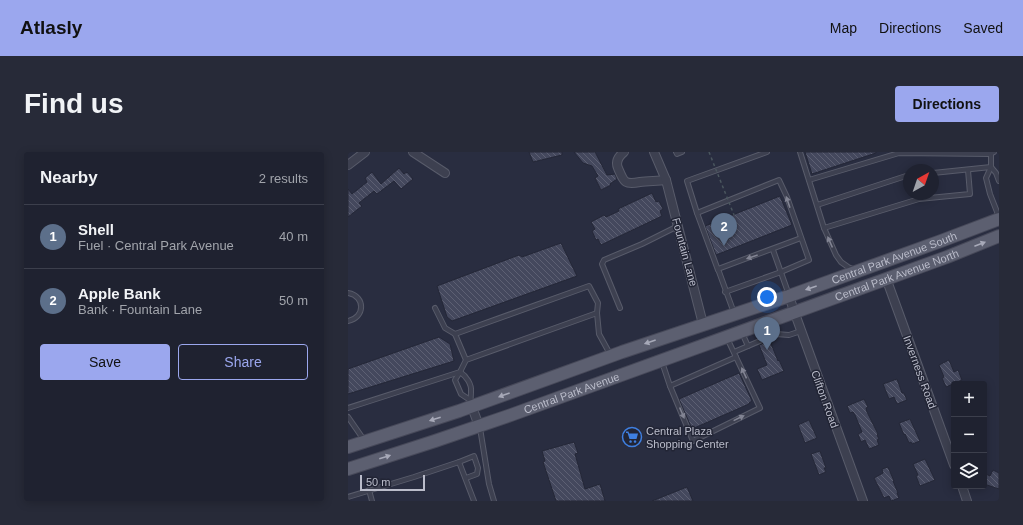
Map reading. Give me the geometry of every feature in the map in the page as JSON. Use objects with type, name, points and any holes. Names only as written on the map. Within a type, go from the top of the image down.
[{"type":"main road","name":"Central Park Avenue South","points":[[790,296],[999,218]]},
{"type":"main road","name":"Central Park Avenue North","points":[[794,311],[947,257],[999,236]]},
{"type":"main road","name":"Central Park Avenue","points":[[348,447],[366,442],[471,403],[790,296]]},
{"type":"main road","name":"Central Park Avenue","points":[[348,469],[479,426],[794,311]]},
{"type":"street","points":[[348,165],[365,152]]},
{"type":"street","points":[[413,152],[445,172]]},
{"type":"street","points":[[624,152],[618,158],[616,164],[622,178],[627,183],[633,185],[641,182],[666,180]]},
{"type":"street","name":"Fountain Lane","points":[[654,152],[666,180],[703,324]]},
{"type":"street","name":"Inverness Road","points":[[886,278],[951,457]]},
{"type":"street","name":"Clifton Road","points":[[790,296],[801,331],[863,501]]},
{"type":"street","points":[[471,403],[479,426]]},
{"type":"street","points":[[963,489],[967,501]]},
{"type":"lane","points":[[676,152],[677,154],[682,152]]},
{"type":"lane","points":[[734,314],[697,213],[687,181],[768,152]]},
{"type":"lane","points":[[800,152],[824,228],[836,255],[841,262],[848,267],[859,271]]},
{"type":"lane","points":[[809,180],[900,153],[991,153],[991,167],[986,178],[999,218]]},
{"type":"lane","points":[[939,172],[991,167]]},
{"type":"lane","points":[[991,167],[996,173],[999,181]]},
{"type":"lane","points":[[824,228],[919,199],[970,194],[968,170]]},
{"type":"lane","points":[[816,205],[903,177]]},
{"type":"lane","points":[[697,213],[779,180],[787,197],[809,260],[726,292]]},
{"type":"lane","points":[[620,308],[602,264],[604,260],[642,244],[678,226]]},
{"type":"lane","points":[[718,270],[801,238]]},
{"type":"lane","points":[[773,250],[790,296]]},
{"type":"lane","points":[[455,334],[589,286],[598,303],[597,314],[599,334],[612,356]]},
{"type":"lane","points":[[348,293],[358,299],[361,308],[358,317],[348,322]]},
{"type":"lane","points":[[436,308],[445,328],[455,334],[466,360]]},
{"type":"lane","points":[[471,403],[461,394],[456,380],[466,360],[597,314]]},
{"type":"lane","points":[[770,320],[776,334]]},
{"type":"lane","points":[[741,331],[748,346]]},
{"type":"lane","points":[[734,352],[776,334],[789,335],[801,331]]},
{"type":"lane","points":[[662,360],[670,386],[694,441],[760,408],[727,336]]},
{"type":"lane","points":[[670,386],[736,357]]},
{"type":"lane","points":[[460,372],[466,376],[472,390],[471,403]]},
{"type":"lane","points":[[348,408],[460,372]]},
{"type":"lane","points":[[348,417],[366,442]]},
{"type":"lane","points":[[479,426],[488,484],[494,501]]},
{"type":"lane","points":[[348,497],[459,462],[469,461],[474,456],[478,468],[477,474],[466,478]]},
{"type":"lane","points":[[459,462],[474,501]]},
{"type":"lane","points":[[472,470],[474,475]]},
{"type":"lane","points":[[369,490],[372,501]]},
{"type":"path","points":[[709,152],[734,214]]},
{"type":"building","points":[[529,152],[562,152],[562,155],[533,162]]},
{"type":"building","points":[[574,152],[595,152],[607,175],[615,174],[617,179],[610,184],[611,185],[601,190],[595,178],[598,176],[592,166],[583,163]]},
{"type":"building","points":[[805,152],[876,152],[876,153],[812,174]]},
{"type":"building","points":[[399,168],[404,174],[407,172],[413,179],[401,189],[394,181],[377,194],[374,191],[359,203],[362,206],[348,217],[348,189],[352,194],[367,182],[365,178],[372,172],[381,184]]},
{"type":"building","points":[[652,193],[656,202],[659,201],[663,209],[660,211],[662,216],[601,245],[598,239],[596,240],[592,231],[595,229],[591,222],[604,215],[606,217],[619,211],[618,209]]},
{"type":"building","points":[[780,196],[792,225],[716,255],[705,226]]},
{"type":"building","points":[[561,243],[577,276],[452,321],[447,317],[437,286],[519,255],[522,257]]},
{"type":"building","points":[[439,337],[450,344],[454,361],[348,394],[348,369]]},
{"type":"building","points":[[770,341],[778,361],[779,360],[784,371],[762,380],[757,369],[767,365],[759,345]]},
{"type":"building","points":[[949,360],[954,372],[958,370],[962,380],[951,381],[951,385],[946,387],[939,365]]},
{"type":"building","points":[[739,373],[752,401],[749,404],[692,429],[679,399]]},
{"type":"building","points":[[897,379],[902,393],[904,393],[907,400],[897,404],[894,397],[889,399],[883,384]]},
{"type":"building","points":[[864,399],[868,407],[866,408],[867,412],[879,439],[877,440],[879,445],[869,449],[865,440],[861,442],[858,434],[862,432],[855,415],[853,412],[850,413],[847,406]]},
{"type":"building","points":[[910,419],[920,441],[912,444],[911,442],[909,443],[905,434],[904,435],[899,423]]},
{"type":"building","points":[[809,420],[817,438],[805,443],[798,425]]},
{"type":"building","points":[[574,442],[578,453],[575,454],[585,489],[600,484],[605,501],[556,501],[543,462],[545,461],[542,451]]},
{"type":"building","points":[[820,451],[826,472],[819,475],[811,454]]},
{"type":"building","points":[[925,459],[935,480],[920,486],[916,476],[918,475],[913,464]]},
{"type":"building","points":[[888,467],[899,498],[891,501],[889,496],[884,498],[874,478],[883,473],[882,469]]},
{"type":"building","points":[[993,470],[999,473],[999,489],[987,485],[987,474],[990,476]]},
{"type":"building","points":[[687,487],[693,501],[652,501]]},
{"type":"place","name":"Apple Bank","points":[[724,246]]},
{"type":"place","name":"Shell","points":[[767,350]]},
{"type":"place","name":"Central Plaza Shopping Center","points":[[632,437]]}]
